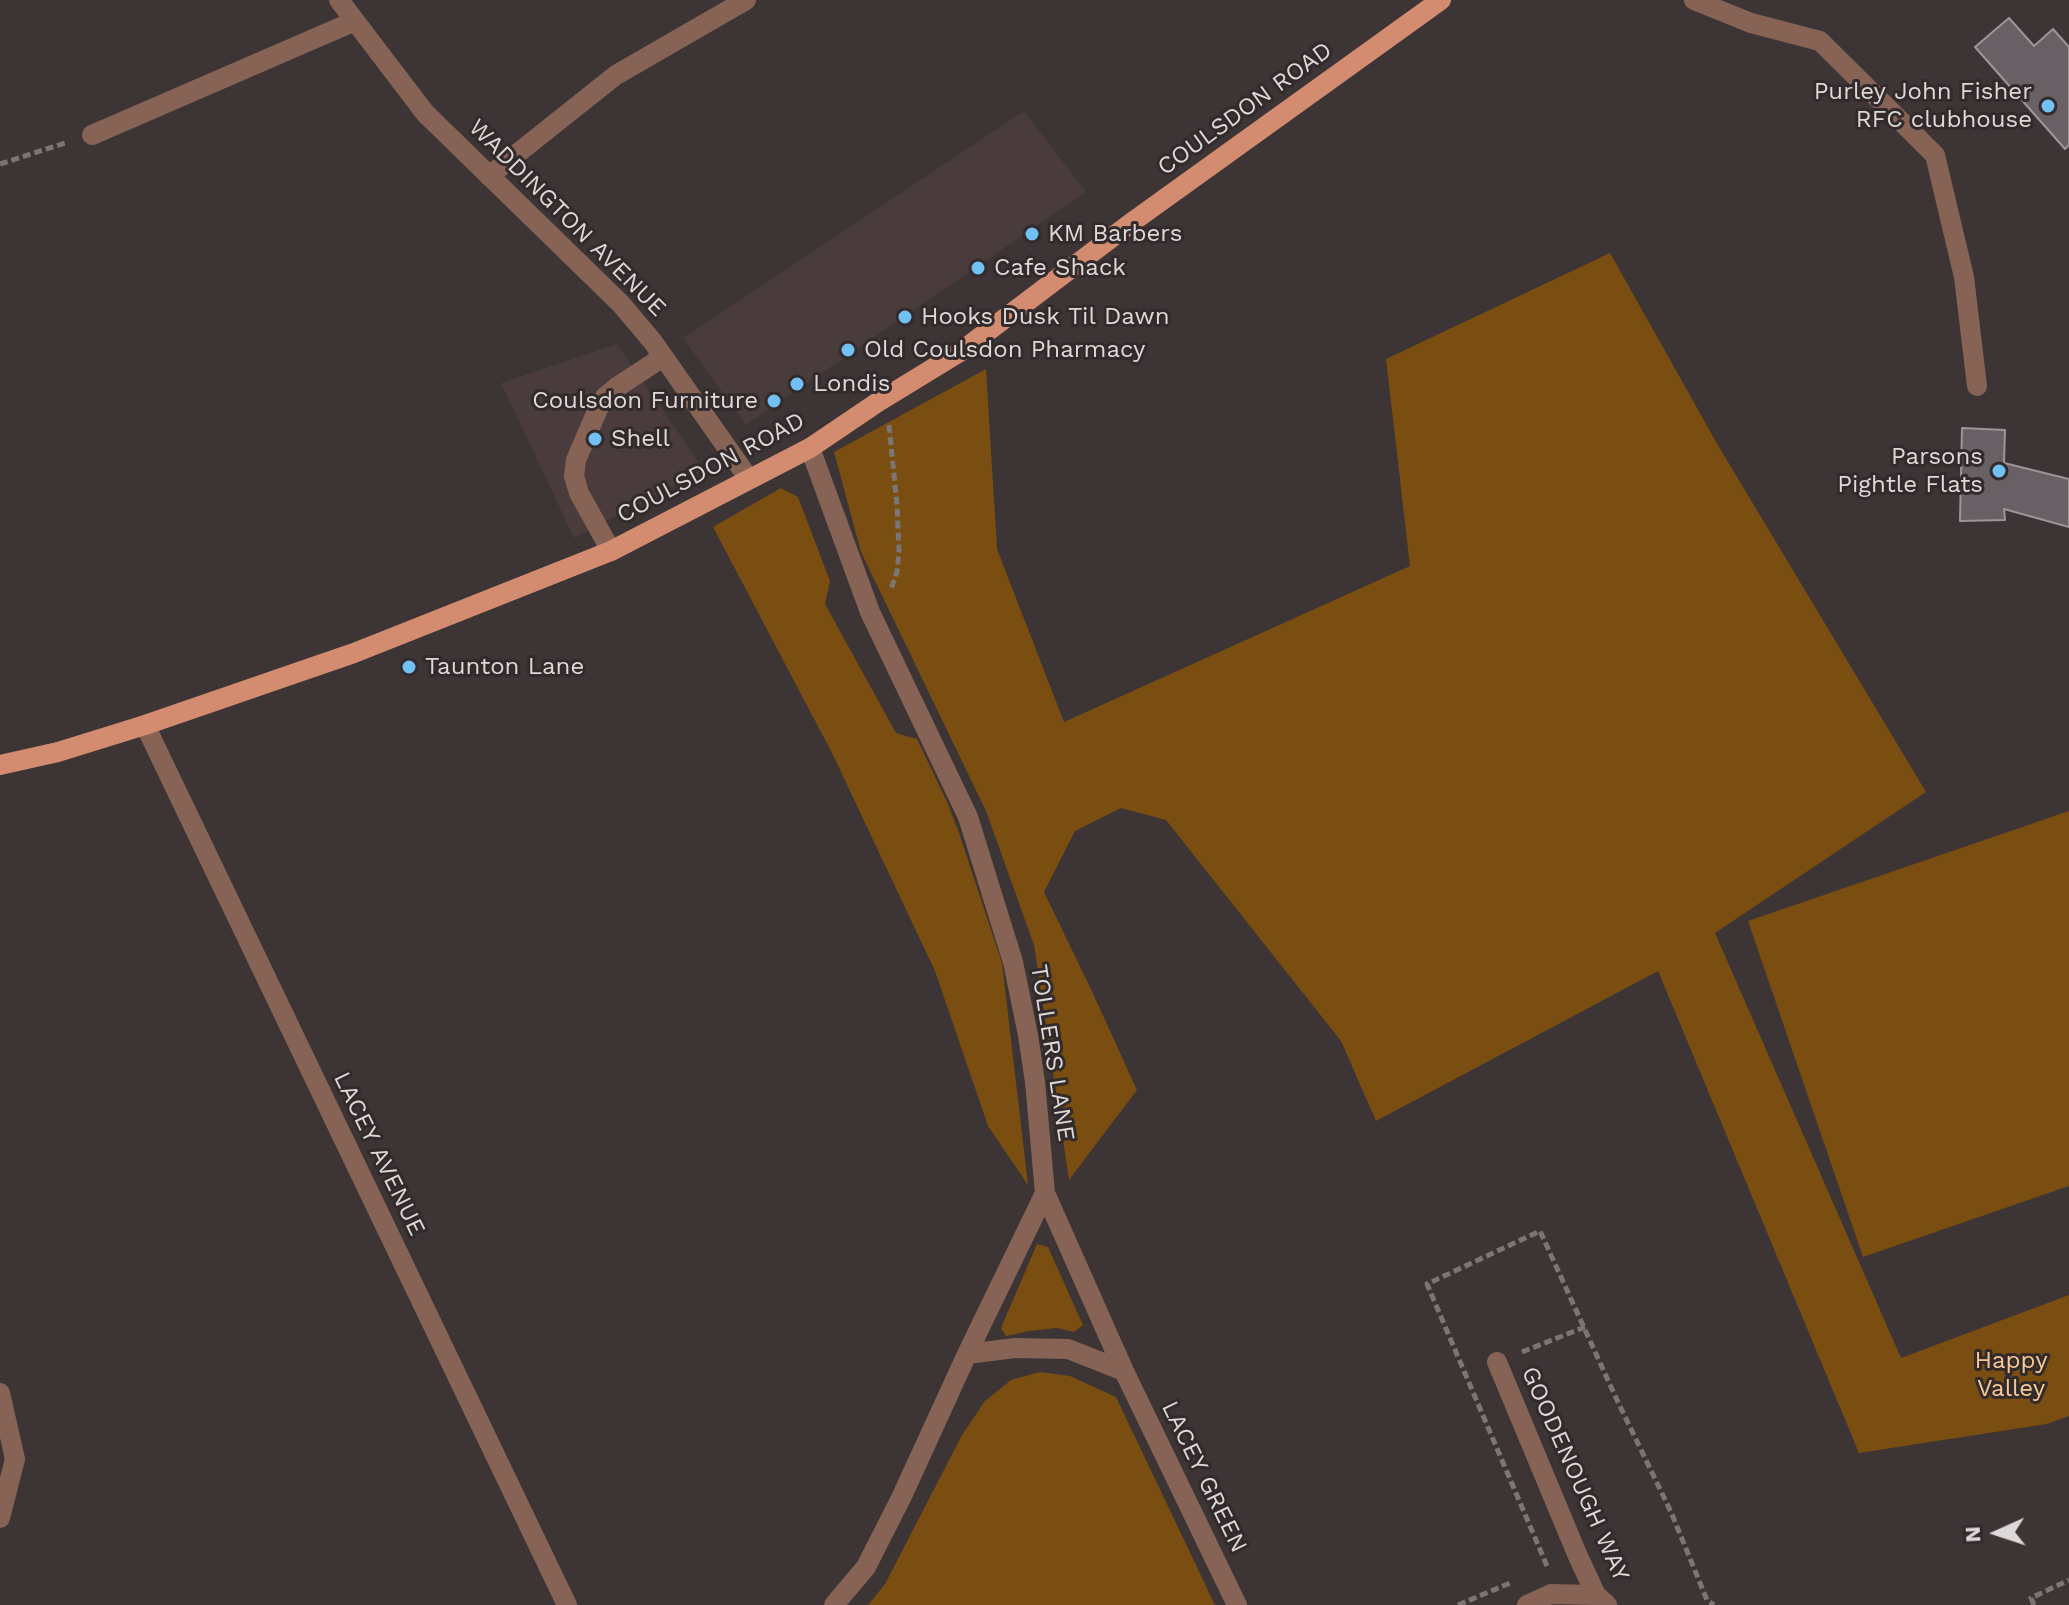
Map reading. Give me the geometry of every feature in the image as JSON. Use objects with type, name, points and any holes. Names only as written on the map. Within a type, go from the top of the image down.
[{"type":"main road","name":"COULSDON ROAD","points":[[0,765],[58,752],[145,725],[354,653],[611,551],[810,448],[963,350],[1135,220],[1441,0]]},
{"type":"street","name":"WADDINGTON AVENUE","points":[[339,0],[425,113],[621,304],[663,357],[749,479]]},
{"type":"street","points":[[489,176],[616,75],[746,0]]},
{"type":"street","points":[[1694,0],[1751,23],[1820,41],[1935,155],[1964,277],[1977,386]]},
{"type":"street","points":[[92,135],[355,21]]},
{"type":"street","points":[[611,551],[579,493],[574,476],[576,460],[605,397],[663,357]]},
{"type":"street","name":"TOLLERS LANE","points":[[810,448],[870,612],[968,817],[1013,962],[1028,1035],[1045,1193]]},
{"type":"street","name":"LACEY AVENUE","points":[[145,725],[567,1605]]},
{"type":"street","points":[[834,1605],[866,1567],[1045,1193]]},
{"type":"street","name":"LACEY GREEN","points":[[1045,1193],[1124,1371],[1237,1605]]},
{"type":"street","points":[[967,1354],[1015,1348],[1068,1349],[1124,1371]]},
{"type":"street","name":"GOODENOUGH WAY","points":[[1497,1362],[1577,1554],[1601,1600]]},
{"type":"street","points":[[0,1393],[15,1459],[0,1518]]},
{"type":"street","points":[[1527,1605],[1551,1594],[1601,1600]]},
{"type":"path","points":[[0,164],[92,135]]},
{"type":"path","points":[[870,612],[889,594],[898,561],[891,430],[886,416]]},
{"type":"path","points":[[1547,1566],[1427,1284],[1540,1231],[1671,1512],[1707,1600],[1714,1605]]},
{"type":"path","points":[[2034,1605],[2031,1598],[2069,1580]]},
{"type":"shaded area","points":[[1024,111],[1086,192],[746,425],[683,338]]},
{"type":"shaded area","points":[[617,344],[704,470],[574,538],[501,383]]},
{"type":"green space","name":"Happy Valley","points":[[1610,253],[1719,447],[1926,792],[1715,933],[1901,1358],[2069,1295],[2069,1416],[2047,1424],[1859,1453],[1658,971],[1376,1121],[1341,1041],[1166,820],[1121,808],[1075,831],[1044,892],[1137,1090],[1069,1180],[1034,945],[986,811],[861,552],[834,452],[986,369],[997,549],[1064,722],[1410,566],[1386,359]]},
{"type":"green space","points":[[781,488],[798,497],[830,581],[825,604],[896,733],[917,739],[959,833],[1002,963],[1028,1185],[988,1126],[935,971],[832,753],[713,527]]},
{"type":"green space","points":[[2069,811],[2069,1186],[1863,1257],[1748,921]]},
{"type":"green space","points":[[1037,1244],[1048,1247],[1083,1325],[1074,1332],[1057,1328],[1006,1336],[1001,1328]]},
{"type":"green space","points":[[1040,1372],[1070,1376],[1116,1397],[1215,1605],[868,1605],[885,1584],[962,1435],[985,1401],[1011,1380]]},
{"type":"building","name":"Purley John Fisher RFC clubhouse","points":[[2009,18],[2034,46],[2053,29],[2069,47],[2069,145],[2065,149],[1975,47]]},
{"type":"building","name":"Parsons Pightle Flats","points":[[1962,428],[2005,430],[2004,463],[2069,479],[2069,527],[2004,509],[2005,520],[1960,521]]},
{"type":"place","name":"Purley John Fisher RFC clubhouse","points":[[2048,106]]},
{"type":"place","name":"KM Barbers","points":[[1032,234]]},
{"type":"place","name":"Cafe Shack","points":[[978,268]]},
{"type":"place","name":"Hooks Dusk Til Dawn","points":[[905,317]]},
{"type":"place","name":"Old Coulsdon Pharmacy","points":[[848,350]]},
{"type":"place","name":"Londis","points":[[797,384]]},
{"type":"place","name":"Coulsdon Furniture","points":[[774,401]]},
{"type":"place","name":"Shell","points":[[595,439]]},
{"type":"place","name":"Parsons Pightle Flats","points":[[1999,471]]},
{"type":"place","name":"Taunton Lane","points":[[409,667]]}]
